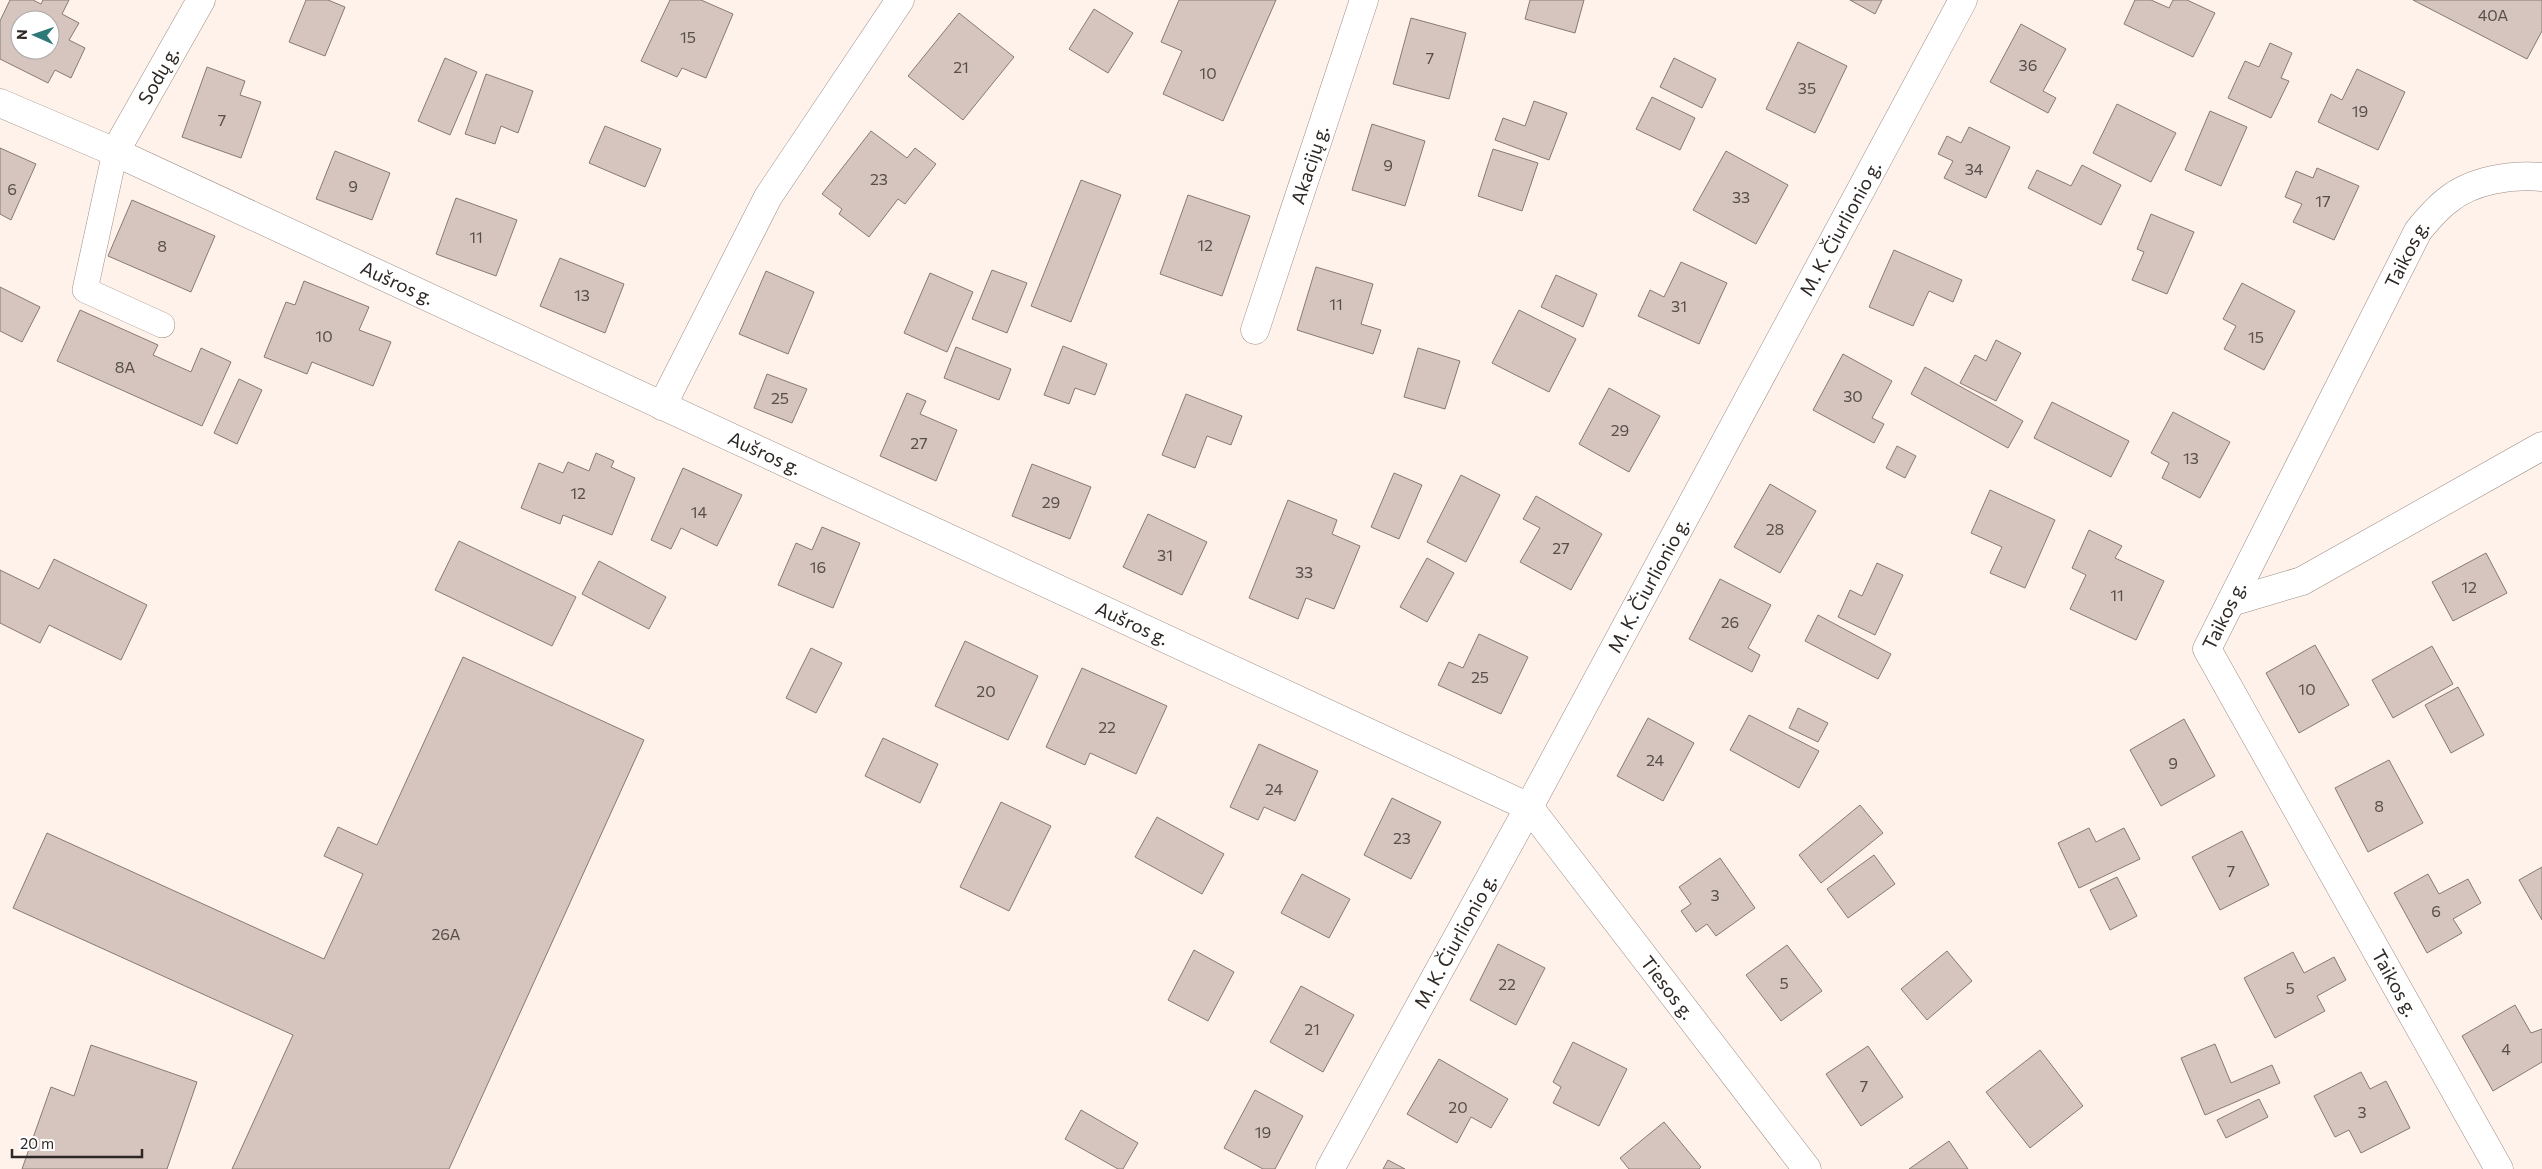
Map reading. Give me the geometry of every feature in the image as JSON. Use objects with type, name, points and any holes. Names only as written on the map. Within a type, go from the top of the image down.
[{"type":"street","name":"Sodų g.","points":[[115,152],[201,0]]},
{"type":"street","points":[[662,406],[768,197],[900,0]]},
{"type":"street","name":"Akacijų g.","points":[[1255,330],[1364,0]]},
{"type":"street","name":"M. K. Čiurlionio g.","points":[[1330,1169],[1529,807],[1963,0]]},
{"type":"street","name":"Aušros g.","points":[[0,103],[115,152],[1529,807]]},
{"type":"street","name":"Taikos g.","points":[[2499,1169],[2208,649],[2418,231],[2449,198],[2488,180],[2522,175],[2542,177]]},
{"type":"street","points":[[2231,602],[2302,582],[2542,446]]},
{"type":"street","name":"Tiesos g.","points":[[1529,807],[1807,1169]]},
{"type":"lane","points":[[115,152],[85,290],[162,325]]},
{"type":"building","points":[[10,0],[33,0],[41,4],[43,0],[69,0],[62,14],[79,23],[69,40],[85,48],[71,78],[55,70],[48,83],[0,59],[0,21]]},
{"type":"building","points":[[306,0],[328,0],[345,7],[325,56],[289,42]]},
{"type":"building","points":[[670,0],[701,0],[733,14],[706,78],[682,68],[677,77],[641,61]]},
{"type":"building","points":[[1179,0],[1276,0],[1223,121],[1163,94],[1182,51],[1161,42]]},
{"type":"building","points":[[1530,0],[1584,0],[1575,33],[1525,19]]},
{"type":"building","points":[[1850,0],[1882,0],[1875,14]]},
{"type":"building","points":[[2135,0],[2151,0],[2169,8],[2173,0],[2187,0],[2215,13],[2193,57],[2124,24]]},
{"type":"building","points":[[2413,0],[2542,0],[2542,31],[2527,59]]},
{"type":"building","points":[[1094,9],[1133,33],[1108,73],[1069,49]]},
{"type":"building","points":[[959,13],[1014,57],[963,120],[908,76]]},
{"type":"building","points":[[1411,18],[1466,33],[1449,99],[1393,84]]},
{"type":"building","points":[[2021,24],[2066,49],[2043,91],[2056,98],[2048,113],[1990,82]]},
{"type":"building","points":[[1798,42],[1847,66],[1815,133],[1766,109]]},
{"type":"building","points":[[2270,43],[2292,53],[2281,78],[2289,81],[2271,118],[2228,98],[2245,61],[2259,67]]},
{"type":"building","points":[[445,58],[477,72],[450,135],[418,121]]},
{"type":"building","points":[[1674,58],[1716,79],[1702,108],[1660,87]]},
{"type":"building","points":[[207,67],[245,81],[240,95],[261,102],[241,158],[182,137]]},
{"type":"building","points":[[2357,69],[2405,92],[2378,150],[2318,122],[2331,94],[2342,100]]},
{"type":"building","points":[[486,74],[533,91],[518,133],[501,126],[495,144],[465,134]]},
{"type":"building","points":[[1652,97],[1695,118],[1680,150],[1636,129]]},
{"type":"building","points":[[1534,101],[1567,113],[1549,160],[1495,140],[1503,118],[1525,126]]},
{"type":"building","points":[[2117,104],[2176,133],[2151,182],[2093,153]]},
{"type":"building","points":[[2210,111],[2247,127],[2221,186],[2185,170]]},
{"type":"building","points":[[1372,124],[1425,141],[1405,206],[1352,190]]},
{"type":"building","points":[[605,126],[661,149],[645,187],[589,163]]},
{"type":"building","points":[[1969,127],[2010,147],[1986,198],[1944,178],[1953,161],[1938,154],[1947,136],[1961,143]]},
{"type":"building","points":[[871,131],[907,158],[915,148],[936,164],[905,204],[898,199],[869,237],[839,214],[842,209],[822,194]]},
{"type":"building","points":[[0,148],[36,164],[11,220],[0,214]]},
{"type":"building","points":[[1493,149],[1538,163],[1522,211],[1478,196]]},
{"type":"building","points":[[335,151],[390,173],[372,220],[316,199]]},
{"type":"building","points":[[1726,151],[1788,185],[1756,244],[1693,210]]},
{"type":"building","points":[[2082,165],[2121,185],[2101,225],[2028,188],[2037,170],[2071,186]]},
{"type":"building","points":[[2317,168],[2359,186],[2334,240],[2293,222],[2302,204],[2285,197],[2296,171],[2313,178]]},
{"type":"building","points":[[1081,180],[1121,195],[1071,322],[1031,306]]},
{"type":"building","points":[[1188,195],[1250,216],[1222,296],[1160,274]]},
{"type":"building","points":[[456,198],[517,220],[496,276],[436,254]]},
{"type":"building","points":[[132,200],[215,236],[191,292],[108,256]]},
{"type":"building","points":[[2151,214],[2194,232],[2167,294],[2132,280],[2144,252],[2137,249]]},
{"type":"building","points":[[1894,250],[1962,280],[1953,302],[1929,291],[1913,326],[1869,307]]},
{"type":"building","points":[[560,258],[624,284],[605,333],[540,306]]},
{"type":"building","points":[[1681,262],[1727,283],[1699,344],[1638,316],[1650,290],[1664,297]]},
{"type":"building","points":[[1316,267],[1373,284],[1361,324],[1381,330],[1373,354],[1297,330]]},
{"type":"building","points":[[992,270],[1027,283],[1007,333],[972,319]]},
{"type":"building","points":[[766,271],[814,292],[788,354],[739,334]]},
{"type":"building","points":[[930,273],[973,292],[947,352],[904,333]]},
{"type":"building","points":[[1556,275],[1597,294],[1583,327],[1541,307]]},
{"type":"building","points":[[304,281],[369,307],[359,330],[391,342],[373,386],[312,362],[307,374],[264,357],[286,302],[295,305]]},
{"type":"building","points":[[2242,283],[2295,311],[2264,370],[2224,349],[2236,326],[2223,319]]},
{"type":"building","points":[[0,287],[40,307],[22,342],[0,331]]},
{"type":"building","points":[[80,310],[158,345],[153,355],[191,372],[201,348],[231,362],[202,426],[57,361]]},
{"type":"building","points":[[1519,310],[1576,339],[1549,392],[1492,363]]},
{"type":"building","points":[[1996,340],[2021,353],[1996,401],[1960,383],[1975,355],[1986,361]]},
{"type":"building","points":[[1063,346],[1107,364],[1095,395],[1075,388],[1069,404],[1044,395]]},
{"type":"building","points":[[956,347],[1011,369],[999,400],[944,378]]},
{"type":"building","points":[[1418,348],[1460,361],[1445,409],[1404,397]]},
{"type":"building","points":[[1843,354],[1892,381],[1872,418],[1884,424],[1874,443],[1813,410]]},
{"type":"building","points":[[1925,367],[2023,421],[2008,448],[1911,394]]},
{"type":"building","points":[[767,374],[807,389],[792,423],[754,408]]},
{"type":"building","points":[[239,379],[262,390],[237,444],[214,433]]},
{"type":"building","points":[[1609,388],[1660,416],[1629,472],[1579,444]]},
{"type":"building","points":[[907,393],[926,401],[920,414],[957,430],[936,481],[880,456]]},
{"type":"building","points":[[1186,394],[1242,416],[1231,445],[1207,436],[1195,468],[1162,455]]},
{"type":"building","points":[[2052,402],[2129,441],[2111,477],[2034,438]]},
{"type":"building","points":[[2173,412],[2230,442],[2200,498],[2162,478],[2169,463],[2151,453]]},
{"type":"building","points":[[1897,446],[1916,456],[1905,478],[1886,468]]},
{"type":"building","points":[[596,453],[614,461],[611,467],[635,478],[612,535],[563,515],[560,524],[521,508],[539,463],[563,473],[568,462],[589,471]]},
{"type":"building","points":[[1032,464],[1091,487],[1070,539],[1012,516]]},
{"type":"building","points":[[683,468],[742,495],[717,546],[681,528],[671,549],[651,540]]},
{"type":"building","points":[[1394,473],[1422,485],[1399,539],[1371,527]]},
{"type":"building","points":[[1461,475],[1500,495],[1466,562],[1427,542]]},
{"type":"building","points":[[1770,484],[1816,511],[1780,573],[1734,547]]},
{"type":"building","points":[[1990,490],[2055,520],[2025,588],[1990,573],[2002,547],[1971,533]]},
{"type":"building","points":[[1536,496],[1602,534],[1571,590],[1520,562],[1540,528],[1523,519]]},
{"type":"building","points":[[1288,500],[1337,520],[1332,534],[1360,546],[1334,609],[1306,598],[1298,619],[1249,598]]},
{"type":"building","points":[[1148,514],[1207,542],[1182,595],[1123,567]]},
{"type":"building","points":[[822,527],[860,543],[833,608],[778,585],[796,543],[812,550]]},
{"type":"building","points":[[2089,530],[2122,546],[2115,558],[2164,581],[2136,640],[2070,609],[2086,575],[2072,568]]},
{"type":"building","points":[[459,541],[576,597],[552,646],[435,590]]},
{"type":"building","points":[[2486,553],[2507,593],[2453,621],[2432,582]]},
{"type":"building","points":[[1427,558],[1454,573],[1427,622],[1400,607]]},
{"type":"building","points":[[54,559],[147,605],[121,660],[49,625],[40,643],[0,623],[0,570],[39,589]]},
{"type":"building","points":[[599,561],[666,597],[649,629],[582,594]]},
{"type":"building","points":[[1877,563],[1903,575],[1875,635],[1838,617],[1850,590],[1862,596]]},
{"type":"building","points":[[1720,579],[1771,605],[1748,648],[1760,655],[1752,672],[1689,639]]},
{"type":"building","points":[[1818,615],[1891,654],[1878,679],[1805,641]]},
{"type":"building","points":[[1479,634],[1528,657],[1501,714],[1438,685],[1449,662],[1463,668]]},
{"type":"building","points":[[965,641],[1038,676],[1008,740],[935,706]]},
{"type":"building","points":[[2315,645],[2349,705],[2299,733],[2266,673]]},
{"type":"building","points":[[2432,646],[2453,684],[2393,718],[2372,680]]},
{"type":"building","points":[[811,648],[842,663],[816,713],[786,698]]},
{"type":"building","points":[[463,657],[644,740],[449,1169],[232,1169],[293,1035],[13,908],[47,833],[324,959],[363,874],[324,856],[338,827],[377,845]]},
{"type":"building","points":[[1082,668],[1167,706],[1136,774],[1090,753],[1085,765],[1046,747]]},
{"type":"building","points":[[2458,687],[2484,735],[2451,753],[2425,705]]},
{"type":"building","points":[[1798,708],[1828,723],[1818,742],[1789,728]]},
{"type":"building","points":[[1749,715],[1819,751],[1799,788],[1730,750]]},
{"type":"building","points":[[1648,718],[1694,743],[1663,801],[1617,776]]},
{"type":"building","points":[[2184,719],[2215,776],[2161,806],[2130,750]]},
{"type":"building","points":[[883,738],[938,764],[920,803],[865,776]]},
{"type":"building","points":[[1259,744],[1318,771],[1295,821],[1264,807],[1258,820],[1230,807]]},
{"type":"building","points":[[2389,760],[2423,823],[2368,852],[2335,788]]},
{"type":"building","points":[[1392,798],[1441,822],[1411,879],[1364,855]]},
{"type":"building","points":[[1001,802],[1051,826],[1009,911],[960,887]]},
{"type":"building","points":[[1860,805],[1883,833],[1821,883],[1799,855]]},
{"type":"building","points":[[1157,817],[1224,854],[1202,894],[1135,857]]},
{"type":"building","points":[[2089,828],[2096,842],[2124,828],[2140,859],[2079,888],[2058,843]]},
{"type":"building","points":[[2242,831],[2269,885],[2220,910],[2192,857]]},
{"type":"building","points":[[1874,855],[1895,884],[1848,918],[1827,889]]},
{"type":"building","points":[[1720,858],[1755,908],[1716,936],[1707,924],[1696,932],[1681,911],[1691,904],[1679,887]]},
{"type":"building","points":[[2542,867],[2542,920],[2519,880]]},
{"type":"building","points":[[1302,874],[1350,899],[1329,938],[1281,913]]},
{"type":"building","points":[[2428,874],[2439,894],[2468,879],[2481,903],[2453,919],[2462,933],[2427,953],[2394,893]]},
{"type":"building","points":[[2117,877],[2137,916],[2110,930],[2090,890]]},
{"type":"building","points":[[1498,944],[1545,968],[1516,1025],[1470,1000]]},
{"type":"building","points":[[1787,945],[1822,991],[1781,1021],[1746,975]]},
{"type":"building","points":[[1194,950],[1234,972],[1208,1021],[1168,1000]]},
{"type":"building","points":[[1947,951],[1972,981],[1927,1020],[1901,989]]},
{"type":"building","points":[[2293,952],[2304,973],[2334,957],[2346,980],[2317,996],[2325,1011],[2275,1038],[2244,978]]},
{"type":"building","points":[[1301,986],[1354,1015],[1323,1072],[1270,1042]]},
{"type":"building","points":[[2515,1005],[2531,1033],[2542,1029],[2542,1062],[2493,1091],[2462,1036]]},
{"type":"building","points":[[1573,1042],[1627,1069],[1599,1126],[1553,1103],[1561,1087],[1553,1082]]},
{"type":"building","points":[[2215,1044],[2231,1083],[2272,1065],[2280,1083],[2205,1115],[2181,1058]]},
{"type":"building","points":[[91,1045],[197,1082],[167,1169],[22,1169],[51,1087],[74,1096]]},
{"type":"building","points":[[1868,1046],[1903,1097],[1861,1126],[1826,1074]]},
{"type":"building","points":[[2040,1050],[2083,1106],[2030,1148],[1986,1092]]},
{"type":"building","points":[[1439,1059],[1508,1099],[1491,1128],[1471,1117],[1457,1143],[1407,1114]]},
{"type":"building","points":[[2361,1072],[2370,1089],[2386,1081],[2410,1128],[2361,1153],[2349,1130],[2335,1137],[2314,1096]]},
{"type":"building","points":[[1255,1090],[1303,1116],[1275,1169],[1263,1169],[1224,1148]]},
{"type":"building","points":[[2259,1099],[2268,1117],[2226,1138],[2217,1120]]},
{"type":"building","points":[[1081,1110],[1138,1143],[1123,1169],[1118,1169],[1065,1139]]},
{"type":"building","points":[[1664,1122],[1701,1167],[1699,1169],[1629,1169],[1620,1158]]},
{"type":"building","points":[[1949,1141],[1968,1169],[1909,1169]]},
{"type":"building","points":[[1388,1160],[1405,1169],[1383,1169]]}]
